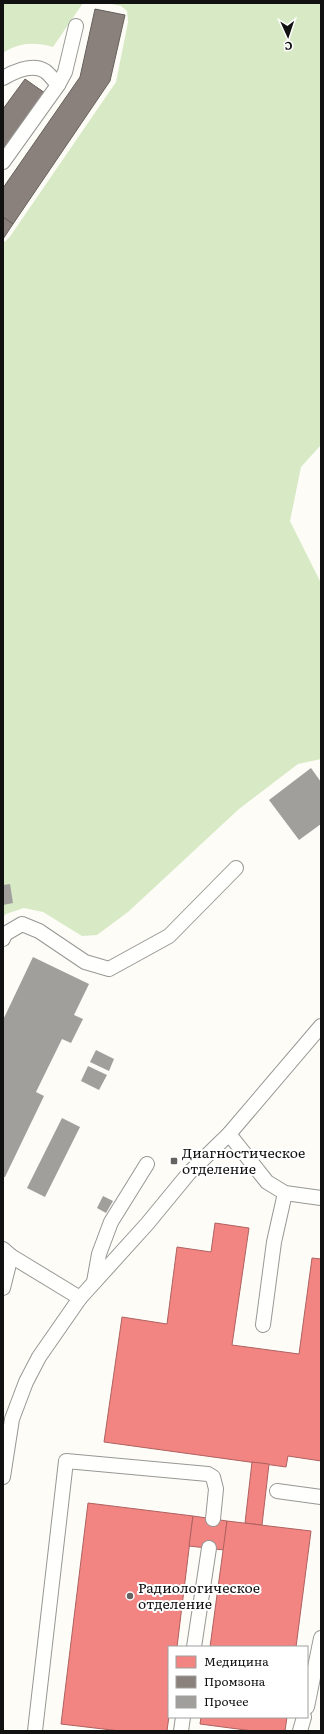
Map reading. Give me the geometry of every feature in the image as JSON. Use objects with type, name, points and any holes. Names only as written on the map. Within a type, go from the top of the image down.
[{"type":"lane","points":[[3,162],[65,72],[76,26]]},
{"type":"lane","points":[[3,78],[13,72],[33,67],[45,71],[58,84]]},
{"type":"lane","points":[[3,939],[6,934],[22,924],[39,931],[85,962],[109,969],[169,936],[236,868]]},
{"type":"lane","points":[[3,1477],[12,1419],[26,1382],[39,1357],[80,1298],[147,1224],[189,1173],[229,1134],[321,1026]]},
{"type":"lane","points":[[229,1134],[267,1182],[285,1193],[321,1198]]},
{"type":"lane","points":[[94,1282],[99,1254],[111,1222],[147,1164]]},
{"type":"lane","points":[[263,1325],[274,1242],[285,1193]]},
{"type":"lane","points":[[3,1288],[7,1253],[80,1298]]},
{"type":"lane","points":[[36,1731],[66,1461],[208,1474],[213,1477],[215,1483],[213,1519]]},
{"type":"lane","points":[[277,1491],[321,1497]]},
{"type":"lane","points":[[194,1646],[209,1548]]},
{"type":"lane","points":[[308,1702],[321,1638]]},
{"type":"lane","points":[[181,1731],[183,1718]]},
{"type":"lane","points":[[300,1731],[304,1718]]},
{"type":"green space","points":[[3,3],[83,3],[53,47],[40,44],[27,44],[9,49],[3,53]]},
{"type":"green space","points":[[107,3],[321,3],[321,445],[301,467],[290,521],[321,583],[321,759],[298,764],[239,809],[128,912],[97,935],[82,936],[43,912],[24,908],[6,914],[3,917],[3,243],[9,238],[116,82],[128,22],[127,11],[121,6]]},
{"type":"building: Медицина","points":[[215,1223],[249,1228],[232,1345],[299,1354],[312,1258],[321,1259],[321,1461],[288,1456],[286,1467],[104,1442],[122,1317],[167,1324],[177,1247],[211,1252]]},
{"type":"building: Медицина","points":[[252,1462],[269,1464],[262,1525],[245,1523]]},
{"type":"building: Медицина","name":"Радиологическое отделение","points":[[88,1503],[193,1516],[177,1646],[168,1646],[169,1718],[167,1731],[120,1731],[61,1724]]},
{"type":"building: Медицина","points":[[193,1516],[227,1521],[224,1550],[189,1546]]},
{"type":"building: Медицина","points":[[227,1521],[311,1531],[296,1646],[210,1646]]},
{"type":"building: Медицина","points":[[201,1718],[287,1718],[285,1731],[253,1731],[200,1724]]},
{"type":"building: Промзона","points":[[95,9],[125,15],[110,81],[13,224],[3,217],[3,188],[80,77]]},
{"type":"building: Промзона","points":[[25,79],[45,93],[3,152],[3,109]]},
{"type":"building: Промзона","points":[[3,217],[13,224],[3,239]]},
{"type":"building: Прочее","points":[[311,768],[321,782],[321,824],[299,840],[269,800]]},
{"type":"building: Прочее","points":[[10,884],[13,903],[3,905],[3,885]]},
{"type":"building: Прочее","points":[[33,957],[89,984],[74,1015],[83,1019],[71,1043],[62,1039],[36,1092],[44,1096],[5,1177],[3,1177],[3,1020]]},
{"type":"building: Прочее","points":[[96,1050],[114,1059],[109,1071],[90,1062]]},
{"type":"building: Прочее","points":[[88,1066],[107,1075],[99,1090],[81,1081]]},
{"type":"building: Прочее","points":[[62,1118],[80,1127],[45,1197],[27,1188]]},
{"type":"building: Прочее","points":[[103,1196],[113,1201],[106,1213],[97,1208]]},
{"type":"place","name":"Диагностическое отделение","points":[[174,1161]]},
{"type":"place","name":"Радиологическое отделение","points":[[130,1596]]}]
